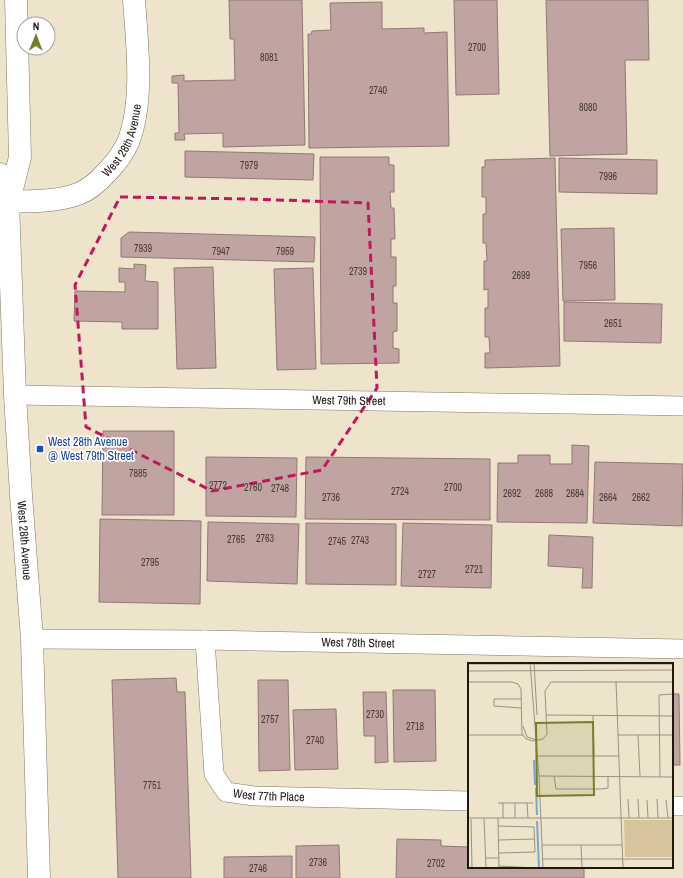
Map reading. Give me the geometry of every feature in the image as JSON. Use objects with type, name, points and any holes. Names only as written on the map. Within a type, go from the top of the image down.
[{"type":"main road","name":"West 28th Avenue","points":[[3,202],[20,157],[16,0]]},
{"type":"main road","name":"West 28th Avenue","points":[[3,202],[61,198],[82,192],[101,179],[112,168],[122,153],[132,129],[136,107],[137,55],[134,0]]},
{"type":"main road","name":"West 28th Avenue","points":[[0,174],[32,639],[39,878]]},
{"type":"street","name":"West 79th Street","points":[[15,395],[683,406]]},
{"type":"street","name":"West 78th Street","points":[[32,639],[206,640],[683,649]]},
{"type":"street","name":"West 77th Place","points":[[206,640],[214,774],[226,792],[254,796],[468,801]]},
{"type":"highlighted area","points":[[120,197],[368,203],[377,388],[322,470],[212,491],[86,427],[75,285]]},
{"type":"building","points":[[229,0],[302,0],[305,145],[223,147],[223,133],[184,134],[185,140],[175,140],[175,133],[179,133],[178,83],[172,83],[172,76],[184,75],[184,81],[235,80],[234,39],[230,39]]},
{"type":"building","points":[[454,0],[497,0],[499,94],[456,95]]},
{"type":"building","points":[[546,0],[648,0],[649,60],[625,60],[627,154],[550,156]]},
{"type":"building","points":[[382,2],[382,29],[424,28],[424,33],[447,32],[449,146],[309,148],[308,34],[311,34],[312,31],[331,30],[330,3]]},
{"type":"building","points":[[185,151],[314,154],[313,180],[185,177]]},
{"type":"building","points":[[320,157],[389,157],[389,165],[394,165],[394,192],[390,192],[391,208],[394,208],[395,239],[391,239],[391,257],[396,257],[396,286],[393,286],[393,303],[397,303],[397,331],[393,332],[393,348],[399,349],[399,363],[321,364]]},
{"type":"building","points":[[555,158],[560,366],[485,368],[485,353],[490,353],[489,337],[485,337],[485,308],[488,308],[488,289],[484,290],[484,261],[487,261],[486,243],[483,243],[483,214],[486,214],[486,197],[482,197],[482,167],[485,167],[485,160]]},
{"type":"building","points":[[559,158],[657,160],[657,194],[559,192]]},
{"type":"building","points":[[614,228],[615,300],[563,301],[561,229]]},
{"type":"building","points":[[129,232],[315,237],[314,262],[121,257],[121,238]]},
{"type":"building","points":[[134,264],[146,265],[145,281],[158,282],[158,329],[122,329],[122,322],[74,321],[75,291],[125,292],[125,282],[119,282],[119,268],[134,269]]},
{"type":"building","points":[[213,267],[216,368],[177,369],[174,268]]},
{"type":"building","points":[[313,268],[316,369],[277,370],[274,269]]},
{"type":"building","points":[[564,302],[662,304],[661,343],[564,341]]},
{"type":"building","points":[[103,431],[174,431],[174,515],[102,515]]},
{"type":"building","points":[[572,445],[589,446],[587,523],[497,522],[498,463],[518,463],[518,455],[550,455],[550,464],[572,464]]},
{"type":"building","points":[[206,457],[297,458],[296,517],[206,516]]},
{"type":"building","points":[[306,457],[490,459],[490,520],[305,519]]},
{"type":"building","points":[[595,462],[683,464],[682,526],[593,523]]},
{"type":"building","points":[[100,519],[201,521],[200,604],[99,602]]},
{"type":"building","points":[[208,522],[299,524],[297,584],[207,581]]},
{"type":"building","points":[[306,523],[396,524],[396,585],[306,584]]},
{"type":"building","points":[[403,523],[492,525],[491,588],[401,586]]},
{"type":"building","points":[[549,535],[593,537],[592,588],[582,588],[583,568],[548,566]]},
{"type":"building","points":[[176,678],[177,692],[185,692],[191,878],[118,878],[112,680]]},
{"type":"building","points":[[258,680],[288,680],[290,770],[259,771]]},
{"type":"building","points":[[393,690],[435,690],[436,761],[394,762]]},
{"type":"building","points":[[363,692],[386,692],[388,762],[375,763],[375,736],[364,736]]},
{"type":"building","points":[[673,694],[679,694],[680,765],[673,765]]},
{"type":"building","points":[[336,709],[338,769],[295,770],[293,710]]},
{"type":"building","points":[[397,839],[441,840],[441,846],[468,847],[468,868],[584,868],[584,878],[396,878]]},
{"type":"building","points":[[339,845],[340,878],[296,878],[296,846]]},
{"type":"building","points":[[292,856],[292,878],[224,878],[224,857]]},
{"type":"place","name":"West 28th Avenue @ West 79th Street","points":[[40,449]]}]
